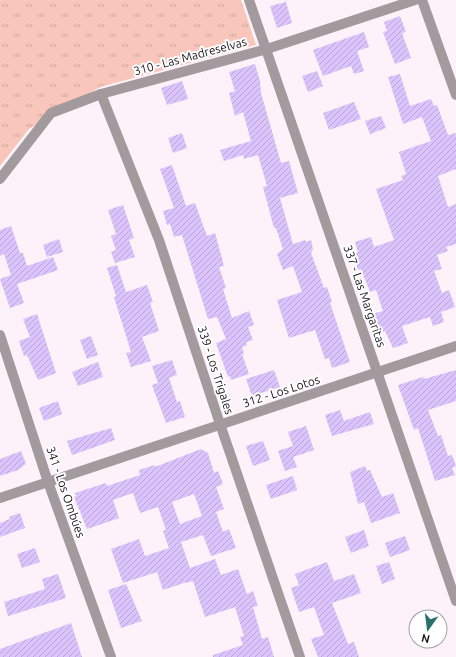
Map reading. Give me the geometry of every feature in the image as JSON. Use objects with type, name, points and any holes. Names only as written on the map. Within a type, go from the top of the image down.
[{"type":"street","name":"337 - Las Margaritas","points":[[249,0],[456,601]]},
{"type":"street","name":"310 - Las Madreselvas","points":[[0,179],[51,113],[101,94],[267,49],[415,0]]},
{"type":"street","points":[[422,0],[456,95]]},
{"type":"street","name":"339 - Los Trigales","points":[[101,94],[159,240],[300,657]]},
{"type":"street","name":"341 - Los Ombúes","points":[[0,335],[48,482],[111,657]]},
{"type":"street","name":"312 - Los Lotos","points":[[0,498],[456,346]]},
{"type":"green space","points":[[0,0],[241,0],[256,45],[100,87],[29,129],[0,166]]},
{"type":"building","points":[[286,2],[292,23],[277,28],[270,6]]},
{"type":"building","points":[[400,16],[406,32],[402,33],[411,58],[395,64],[383,32],[387,31],[384,22]]},
{"type":"building","points":[[364,32],[369,47],[357,51],[364,71],[354,74],[351,66],[323,76],[313,50]]},
{"type":"building","points":[[255,64],[260,81],[261,93],[281,163],[289,161],[298,193],[280,198],[293,244],[305,240],[306,242],[311,240],[313,249],[311,253],[324,288],[327,287],[332,302],[330,303],[350,362],[332,368],[329,358],[325,359],[315,330],[289,338],[277,300],[302,292],[293,266],[283,270],[277,254],[283,249],[276,228],[274,228],[263,187],[267,186],[258,155],[244,159],[243,155],[224,161],[220,150],[251,141],[243,112],[235,116],[229,93],[235,91],[229,72]]},
{"type":"building","points":[[317,71],[323,86],[308,92],[302,76]]},
{"type":"building","points":[[400,74],[410,106],[431,99],[434,106],[437,105],[448,135],[456,133],[456,169],[438,176],[448,207],[456,204],[456,244],[446,247],[448,251],[437,255],[442,269],[434,271],[442,293],[449,290],[455,307],[441,312],[444,322],[433,326],[430,317],[402,326],[408,343],[393,348],[385,331],[378,333],[372,314],[383,311],[376,290],[370,292],[361,269],[358,270],[353,253],[358,252],[355,242],[371,237],[374,247],[394,240],[376,189],[403,180],[401,176],[406,174],[399,152],[431,141],[422,117],[403,124],[388,77]]},
{"type":"building","points":[[182,81],[188,99],[167,105],[161,88]]},
{"type":"building","points":[[354,102],[361,119],[329,130],[323,113]]},
{"type":"building","points":[[381,116],[386,128],[370,134],[365,121]]},
{"type":"building","points":[[182,133],[187,148],[173,153],[168,138]]},
{"type":"building","points":[[172,165],[186,206],[195,203],[207,236],[215,233],[224,266],[219,267],[226,288],[223,289],[232,318],[249,311],[254,325],[248,327],[253,340],[246,342],[247,345],[242,347],[244,354],[242,354],[249,374],[231,380],[230,376],[228,377],[216,343],[226,339],[217,317],[208,319],[182,235],[174,237],[170,224],[167,225],[163,211],[174,208],[160,169]]},
{"type":"building","points":[[123,205],[134,238],[129,240],[135,257],[115,263],[111,252],[116,250],[111,236],[116,234],[108,210]]},
{"type":"building","points":[[11,226],[20,253],[23,253],[27,266],[53,257],[58,270],[17,284],[24,303],[10,308],[0,279],[11,275],[4,254],[0,256],[0,230]]},
{"type":"building","points":[[59,239],[63,252],[47,257],[43,245]]},
{"type":"building","points":[[117,265],[126,292],[147,285],[153,302],[150,303],[159,331],[142,337],[151,361],[131,367],[126,353],[131,352],[114,297],[116,296],[107,268]]},
{"type":"building","points":[[37,314],[56,373],[38,380],[27,355],[24,356],[19,341],[30,337],[23,319]]},
{"type":"building","points":[[91,336],[98,355],[87,359],[80,340]]},
{"type":"building","points":[[172,360],[177,375],[169,378],[177,402],[180,401],[185,417],[166,423],[152,385],[158,383],[152,366]]},
{"type":"building","points":[[98,362],[103,377],[78,386],[72,372]]},
{"type":"building","points":[[274,370],[280,387],[252,396],[246,379]]},
{"type":"building","points":[[456,370],[456,401],[428,410],[438,436],[441,435],[448,456],[452,455],[456,466],[452,468],[455,475],[435,481],[418,428],[414,430],[398,385],[423,377],[424,379]]},
{"type":"building","points":[[58,401],[62,414],[44,421],[39,408]]},
{"type":"building","points":[[340,410],[344,421],[370,412],[374,424],[332,436],[325,415]]},
{"type":"building","points":[[306,426],[314,450],[293,457],[297,467],[285,471],[278,451],[293,446],[288,432]]},
{"type":"building","points":[[111,428],[115,440],[72,455],[67,441]]},
{"type":"building","points":[[263,441],[270,460],[253,466],[246,446]]},
{"type":"building","points":[[201,449],[208,453],[214,473],[218,471],[223,484],[216,487],[224,509],[216,512],[223,532],[229,529],[236,548],[211,556],[203,535],[181,542],[190,568],[215,559],[221,575],[238,569],[247,594],[253,591],[258,606],[253,607],[262,639],[268,637],[274,657],[213,657],[213,655],[243,645],[240,637],[244,636],[235,607],[205,617],[193,581],[163,590],[157,572],[123,583],[111,549],[139,539],[145,556],[169,548],[163,531],[166,530],[158,507],[140,513],[133,493],[113,500],[119,518],[87,529],[74,497],[76,496],[75,493],[106,483],[107,486],[140,475],[139,470],[155,465],[155,467]],"holes":[[[194,494],[202,516],[180,524],[172,502]]]},
{"type":"building","points":[[21,451],[26,464],[18,470],[0,476],[0,459]]},
{"type":"building","points":[[365,466],[367,471],[370,470],[382,497],[393,493],[400,513],[371,523],[364,502],[358,504],[350,472]]},
{"type":"building","points":[[293,476],[297,490],[271,499],[266,485]]},
{"type":"building","points":[[20,513],[25,528],[0,537],[0,523],[10,519],[9,517]]},
{"type":"building","points":[[364,530],[369,546],[351,553],[345,537]]},
{"type":"building","points":[[405,536],[410,550],[390,557],[385,543]]},
{"type":"building","points":[[35,548],[40,562],[22,568],[17,554]]},
{"type":"building","points":[[327,562],[334,581],[354,574],[361,593],[332,603],[348,644],[354,642],[359,657],[318,657],[311,639],[324,635],[314,607],[299,612],[291,588],[299,585],[295,574]]},
{"type":"building","points":[[389,562],[395,579],[382,584],[376,566]]},
{"type":"building","points":[[58,574],[66,598],[8,616],[4,602],[45,589],[42,579]]},
{"type":"building","points":[[126,584],[142,621],[121,628],[108,590]]},
{"type":"building","points":[[71,623],[82,657],[0,657],[0,649]]}]
